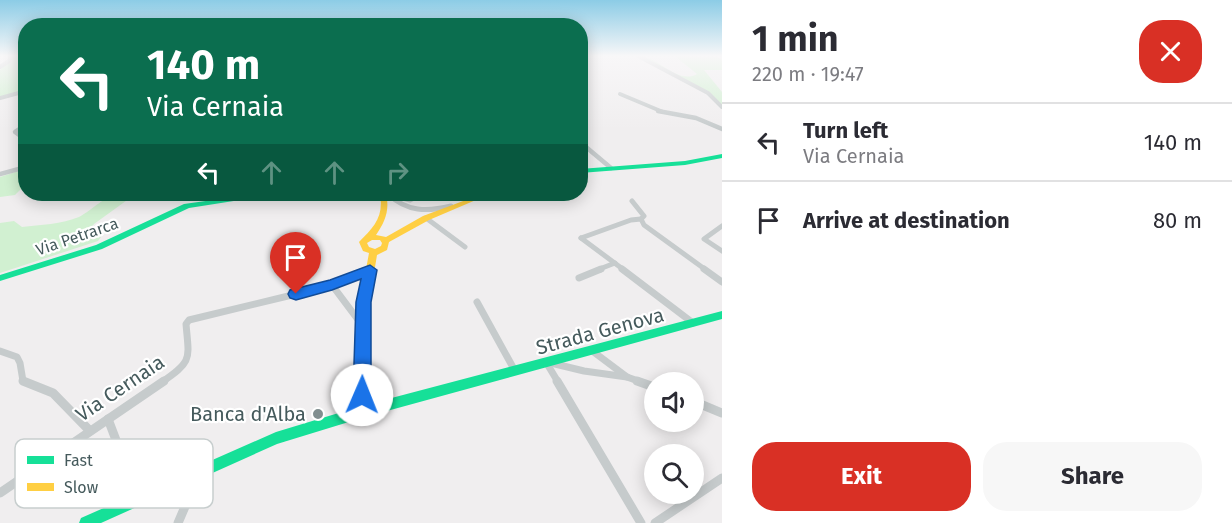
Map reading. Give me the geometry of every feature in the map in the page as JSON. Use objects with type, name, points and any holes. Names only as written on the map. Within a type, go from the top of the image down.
[{"type":"street","points":[[684,80],[708,93],[722,107]]},
{"type":"street","points":[[0,99],[18,93]]},
{"type":"street","points":[[620,94],[661,111],[696,118],[722,129]]},
{"type":"street","points":[[588,150],[609,168]]},
{"type":"street","points":[[588,170],[677,164],[722,156]]},
{"type":"street","points":[[0,174],[18,169]]},
{"type":"street","name":"Via Petrarca","points":[[0,278],[109,243],[187,206],[220,201]]},
{"type":"street","points":[[379,225],[384,248],[373,252],[366,249],[363,245],[364,240],[370,237],[379,225],[386,210],[386,201]]},
{"type":"street","points":[[398,201],[409,208],[423,211],[460,204]]},
{"type":"street","points":[[370,237],[383,240],[426,218],[468,201]]},
{"type":"street","points":[[632,201],[644,216],[641,219],[645,225],[722,282]]},
{"type":"street","points":[[426,218],[465,247]]},
{"type":"street","name":"Strada Genova","points":[[641,219],[631,220],[582,238],[693,323]]},
{"type":"street","points":[[722,226],[704,238],[722,251]]},
{"type":"street","points":[[364,411],[362,325],[373,252]]},
{"type":"street","points":[[579,278],[615,263]]},
{"type":"street","name":"Via Cernaia","points":[[78,439],[180,370],[189,357],[186,324],[189,320],[332,285],[370,270]]},
{"type":"street","points":[[332,285],[362,325]]},
{"type":"street","points":[[477,302],[515,371]]},
{"type":"street","name":"Strada Genova","points":[[213,465],[276,438],[364,411],[722,315]]},
{"type":"street","points":[[612,366],[608,353],[616,343]]},
{"type":"street","points":[[590,350],[627,377]]},
{"type":"street","points":[[0,351],[16,353],[20,358],[23,381],[54,393],[90,431]]},
{"type":"street","points":[[573,354],[576,364],[584,371]]},
{"type":"street","points":[[546,362],[584,371],[627,377],[644,383]]},
{"type":"street","points":[[546,362],[641,523]]},
{"type":"street","points":[[704,406],[722,413]]},
{"type":"street","points":[[108,418],[116,439]]},
{"type":"street","points":[[655,523],[722,478]]},
{"type":"street","name":"Via Cernaia","points":[[0,493],[15,483]]},
{"type":"street","name":"Strada Genova","points":[[88,523],[118,508]]},
{"type":"street","points":[[178,523],[184,508]]},
{"type":"green space","points":[[0,80],[18,80],[18,92],[0,98]]},
{"type":"green space","points":[[685,80],[713,80],[722,92],[722,106],[708,93]]},
{"type":"green space","points":[[18,171],[18,192],[15,195],[0,197],[0,177]]},
{"type":"green space","points":[[102,201],[126,201],[91,228],[101,237],[98,241],[0,273],[0,223],[14,221],[22,227],[51,224],[79,217]]},
{"type":"traffic: fast","points":[[588,170],[685,163],[722,156]]},
{"type":"traffic: fast","points":[[0,278],[99,247],[187,206],[220,201]]},
{"type":"traffic: fast","points":[[213,466],[276,438],[365,411],[722,315]]},
{"type":"traffic: fast","points":[[86,523],[120,508]]},
{"type":"traffic: slow","points":[[370,237],[382,217],[384,201]]},
{"type":"traffic: slow","points":[[385,241],[426,218],[469,201]]},
{"type":"traffic: slow","points":[[370,237],[382,238],[386,243],[384,248],[376,252],[366,249],[363,242],[370,237]]},
{"type":"traffic: slow","points":[[365,411],[362,371],[363,331],[373,252]]},
{"type":"place","name":"Banca d'Alba","points":[[318,414]]},
{"type":"route","points":[[296,294],[332,285],[370,270],[362,325],[362,395]]}]
